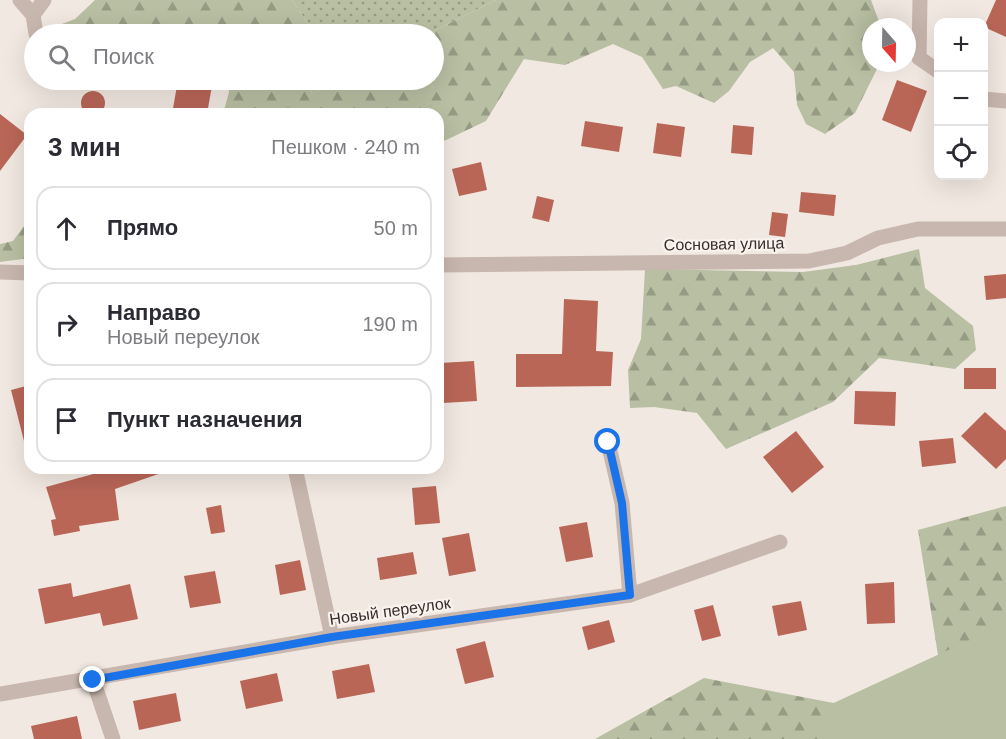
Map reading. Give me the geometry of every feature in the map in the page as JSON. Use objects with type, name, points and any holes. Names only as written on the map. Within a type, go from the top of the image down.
[{"type":"street","points":[[20,0],[33,15],[34,24]]},
{"type":"street","points":[[33,15],[44,0]]},
{"type":"street","points":[[920,0],[919,58],[934,68]]},
{"type":"street","points":[[988,100],[1006,102]]},
{"type":"street","name":"Сосновая улица","points":[[444,265],[809,261],[847,253],[878,238],[918,229],[1006,229]]},
{"type":"street","points":[[0,272],[24,273]]},
{"type":"street","points":[[608,442],[622,503],[630,595]]},
{"type":"street","points":[[296,474],[332,637]]},
{"type":"street","name":"Новый переулок","points":[[0,694],[93,680],[332,637],[630,595],[780,542]]},
{"type":"street","points":[[93,680],[112,739]]},
{"type":"green space","points":[[95,0],[292,0],[308,24],[62,24],[75,19]]},
{"type":"green space","points":[[292,0],[496,0],[444,26],[444,24],[308,24]]},
{"type":"green space","points":[[496,0],[871,0],[878,18],[862,18],[862,72],[876,72],[855,113],[825,134],[806,124],[797,105],[794,72],[773,48],[750,62],[729,91],[714,103],[676,86],[663,89],[642,57],[613,44],[565,65],[524,59],[486,121],[444,141],[444,108],[225,108],[229,90],[312,90],[311,94],[319,90],[444,90],[444,26]]},
{"type":"green space","points":[[24,226],[24,259],[0,262],[0,244],[13,241]]},
{"type":"green space","points":[[919,249],[925,288],[973,326],[976,350],[955,369],[879,358],[833,402],[726,449],[697,413],[654,407],[630,408],[628,370],[641,339],[645,269],[803,272],[856,265]]},
{"type":"green space","points":[[1006,506],[1006,739],[595,739],[704,678],[870,710],[938,655],[918,530]]},
{"type":"green space","points":[[1006,619],[1006,739],[819,739],[825,707],[972,639]]},
{"type":"building","points":[[996,0],[1006,0],[1006,37],[988,29],[988,18]]},
{"type":"building","points":[[897,80],[927,91],[911,132],[882,120]]},
{"type":"building","points":[[176,90],[211,90],[208,108],[173,108]]},
{"type":"building","points":[[88,92],[98,92],[104,98],[104,108],[82,108],[82,98]]},
{"type":"building","points":[[0,114],[24,133],[24,139],[0,171]]},
{"type":"building","points":[[585,121],[623,127],[619,152],[581,146]]},
{"type":"building","points":[[657,123],[685,127],[681,157],[653,153]]},
{"type":"building","points":[[733,125],[754,127],[752,155],[731,153]]},
{"type":"building","points":[[481,162],[487,190],[459,196],[452,169]]},
{"type":"building","points":[[801,192],[836,195],[834,216],[799,212]]},
{"type":"building","points":[[537,196],[554,200],[549,222],[532,218]]},
{"type":"building","points":[[772,212],[788,214],[785,237],[769,235]]},
{"type":"building","points":[[1006,274],[1006,298],[986,300],[984,276]]},
{"type":"building","points":[[564,299],[598,301],[596,351],[613,352],[611,386],[516,387],[516,354],[562,354]]},
{"type":"building","points":[[474,361],[477,401],[444,403],[444,363]]},
{"type":"building","points":[[964,368],[996,368],[996,389],[964,389]]},
{"type":"building","points":[[24,387],[24,441],[11,390]]},
{"type":"building","points":[[855,391],[896,392],[895,426],[854,424]]},
{"type":"building","points":[[985,412],[1006,431],[1006,459],[996,469],[961,436]]},
{"type":"building","points":[[796,431],[824,467],[792,493],[763,457]]},
{"type":"building","points":[[953,438],[956,463],[922,467],[919,441]]},
{"type":"building","points":[[93,474],[158,474],[115,489],[119,520],[79,526],[80,531],[54,536],[51,520],[56,519],[46,487]]},
{"type":"building","points":[[436,486],[440,523],[415,525],[412,488]]},
{"type":"building","points":[[221,505],[225,532],[211,534],[206,508]]},
{"type":"building","points":[[587,522],[593,557],[566,562],[559,527]]},
{"type":"building","points":[[469,533],[476,571],[449,576],[442,538]]},
{"type":"building","points":[[413,552],[417,574],[380,580],[377,558]]},
{"type":"building","points":[[300,560],[306,590],[280,595],[275,565]]},
{"type":"building","points":[[215,571],[221,603],[190,608],[184,576]]},
{"type":"building","points":[[894,582],[895,623],[867,624],[865,584]]},
{"type":"building","points":[[71,583],[73,597],[130,584],[138,619],[103,626],[100,613],[45,624],[38,589]]},
{"type":"building","points":[[801,601],[807,630],[778,636],[772,606]]},
{"type":"building","points":[[713,605],[721,636],[702,641],[694,610]]},
{"type":"building","points":[[609,620],[615,642],[588,650],[582,627]]},
{"type":"building","points":[[485,641],[494,677],[465,684],[456,649]]},
{"type":"building","points":[[369,664],[375,692],[337,699],[332,671]]},
{"type":"building","points":[[277,673],[283,701],[246,709],[240,681]]},
{"type":"building","points":[[176,693],[181,721],[139,730],[133,701]]},
{"type":"building","points":[[77,716],[82,739],[34,739],[31,726]]},
{"type":"route","points":[[93,680],[332,637],[630,595],[622,503],[608,442]]}]
